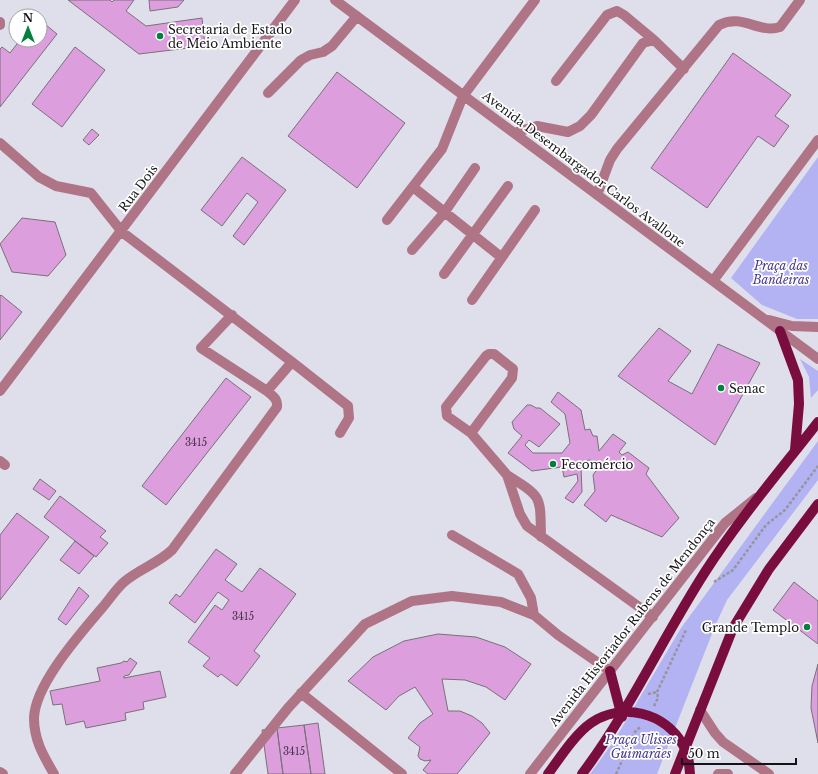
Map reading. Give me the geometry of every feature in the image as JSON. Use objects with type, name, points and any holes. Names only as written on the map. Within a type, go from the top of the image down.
[{"type":"main road","points":[[780,331],[798,380],[799,404],[795,451]]},
{"type":"main road","name":"Avenida Historiador Rubens de Mendonça","points":[[582,774],[622,717],[706,571],[762,493],[818,422]]},
{"type":"main road","points":[[675,774],[733,628],[768,569],[818,504]]},
{"type":"main road","points":[[610,670],[622,717]]},
{"type":"main road","points":[[548,774],[579,735],[591,723],[608,715],[623,712],[639,712],[657,718],[669,726],[684,745],[689,760],[690,774]]},
{"type":"street","name":"Rua Dois","points":[[0,391],[122,232],[295,0]]},
{"type":"street","name":"Avenida Desembargador Carlos Avallone","points":[[335,0],[818,359]]},
{"type":"street","points":[[387,220],[442,149],[463,96],[535,0]]},
{"type":"street","points":[[597,195],[610,160],[617,149],[719,25],[729,20],[737,20],[767,29],[775,28],[780,26],[800,0]]},
{"type":"street","points":[[556,81],[606,15],[618,11],[654,40],[684,69]]},
{"type":"street","points":[[268,93],[301,60],[310,55],[323,52],[332,46],[356,16]]},
{"type":"street","points":[[514,133],[537,126],[568,132],[575,129],[591,115],[643,43],[654,40]]},
{"type":"street","points":[[713,281],[818,140]]},
{"type":"street","points":[[0,143],[39,177],[56,186],[91,193],[122,232],[232,315],[348,406],[350,418],[340,434]]},
{"type":"street","points":[[412,250],[444,213],[475,168]]},
{"type":"street","points":[[444,274],[508,186]]},
{"type":"street","points":[[413,187],[473,236],[501,256]]},
{"type":"street","points":[[472,300],[501,256],[535,210]]},
{"type":"street","points":[[54,774],[38,747],[34,729],[36,702],[48,680],[74,641],[124,582],[162,559],[172,550],[277,407],[278,402],[276,398],[267,391],[201,348],[232,315]]},
{"type":"street","points":[[763,319],[792,326],[818,327]]},
{"type":"street","points":[[471,433],[512,378],[513,369],[494,354],[489,354],[486,356],[446,407],[447,416],[471,433],[507,475],[533,492],[538,498],[541,507],[542,537]]},
{"type":"street","points":[[267,391],[292,362]]},
{"type":"street","points":[[507,475],[513,496],[527,526],[653,617]]},
{"type":"street","name":"Avenida Historiador Rubens de Mendonça","points":[[530,774],[725,523],[762,493]]},
{"type":"street","points":[[452,535],[518,574],[531,598],[534,616]]},
{"type":"street","points":[[235,774],[302,693],[365,624],[412,601],[452,596],[502,602],[534,616],[558,635],[610,670]]},
{"type":"street","points":[[302,693],[402,774]]},
{"type":"street","points":[[700,710],[710,727],[724,742],[769,774]]},
{"type":"street","points":[[718,774],[728,774]]},
{"type":"path","points":[[707,586],[733,570],[766,525],[785,510],[818,466]]},
{"type":"path","points":[[652,711],[658,698],[657,692],[688,626]]},
{"type":"path","points":[[616,774],[636,730],[646,724]]},
{"type":"green space","name":"Praça das Bandeiras","points":[[818,157],[818,319],[797,319],[762,305],[731,278]]},
{"type":"green space","points":[[800,359],[818,371],[818,390],[811,398],[809,377]]},
{"type":"green space","name":"Praça Ulisses Guimarães","points":[[818,441],[818,480],[727,600],[715,626],[657,774],[590,774],[614,741],[681,628]]},
{"type":"building","name":"Secretaria de Estado de Meio Ambiente","points":[[68,0],[110,0],[112,2],[114,0],[134,0],[126,11],[146,26],[202,18],[205,46],[139,54]]},
{"type":"building","points":[[149,0],[184,0],[178,7],[150,11]]},
{"type":"building","points":[[48,27],[57,34],[48,46]]},
{"type":"building","points":[[2,47],[10,53],[14,48],[46,48],[0,107],[0,49]]},
{"type":"building","points":[[75,47],[105,70],[62,127],[32,104]]},
{"type":"building","points":[[733,53],[791,95],[775,116],[789,126],[774,147],[758,136],[707,208],[651,168]]},
{"type":"building","points":[[337,72],[405,123],[357,188],[288,136]]},
{"type":"building","points":[[92,129],[99,135],[89,145],[83,140]]},
{"type":"building","points":[[242,157],[286,190],[244,245],[233,236],[258,202],[247,193],[222,226],[201,210]]},
{"type":"building","points":[[22,218],[55,222],[66,255],[48,276],[12,272],[0,244]]},
{"type":"building","points":[[1,295],[22,312],[0,340],[0,296]]},
{"type":"building","name":"Senac","points":[[659,328],[691,351],[668,381],[692,394],[718,344],[760,363],[715,445],[618,376]]},
{"type":"building","points":[[226,378],[251,397],[166,505],[142,486]]},
{"type":"building","name":"Fecomércio","points":[[558,392],[581,410],[585,430],[590,429],[593,436],[597,436],[599,451],[613,434],[626,443],[619,452],[622,455],[628,452],[649,468],[646,474],[679,518],[662,537],[611,515],[606,522],[584,505],[595,491],[593,475],[598,468],[597,461],[588,460],[581,467],[582,492],[573,503],[565,498],[578,481],[577,474],[564,477],[562,467],[532,471],[508,453],[522,436],[514,429],[512,422],[527,405],[531,405],[536,408],[540,408],[560,424],[539,447],[529,440],[525,445],[533,453],[562,453],[570,443],[565,414],[551,402]]},
{"type":"building","points":[[40,479],[56,491],[49,500],[33,489]]},
{"type":"building","points":[[60,496],[106,531],[100,537],[108,543],[96,557],[44,517]]},
{"type":"building","points":[[17,513],[49,537],[0,600],[0,535]]},
{"type":"building","points":[[75,541],[94,556],[79,574],[60,560]]},
{"type":"building","points":[[216,549],[237,564],[225,580],[242,592],[260,568],[296,594],[254,651],[260,656],[237,686],[221,674],[218,677],[203,666],[210,658],[188,642],[215,605],[222,610],[229,600],[218,592],[195,623],[169,603],[176,594],[180,597]]},
{"type":"building","name":"Grande Templo","points":[[794,582],[818,601],[818,644],[773,610]]},
{"type":"building","points":[[79,587],[89,596],[66,625],[58,619]]},
{"type":"building","points":[[438,634],[476,637],[505,647],[531,664],[505,700],[486,687],[465,680],[442,679],[448,711],[460,711],[472,716],[482,723],[490,733],[457,774],[428,774],[423,770],[431,760],[425,761],[420,759],[418,756],[420,747],[408,738],[420,723],[433,714],[415,687],[399,696],[386,710],[348,681],[373,657],[404,641]]},
{"type":"building","points":[[130,658],[137,663],[129,675],[124,676],[124,678],[160,671],[166,697],[143,702],[144,709],[125,713],[126,720],[86,728],[84,721],[66,725],[62,704],[53,705],[50,691],[100,681],[97,668],[124,661],[127,662]]},
{"type":"building","name":"Grande Templo","points":[[818,664],[818,743],[811,708],[812,686]]},
{"type":"building","points":[[318,723],[325,774],[311,774],[304,725]]},
{"type":"building","points":[[304,725],[311,774],[283,774],[277,728]]},
{"type":"building","points":[[277,728],[283,774],[268,774],[262,730]]},
{"type":"place","name":"Secretaria de Estado de Meio Ambiente","points":[[160,36]]},
{"type":"place","name":"Senac","points":[[721,388]]},
{"type":"place","name":"Fecomércio","points":[[553,464]]},
{"type":"place","name":"Grande Templo","points":[[807,627]]}]
